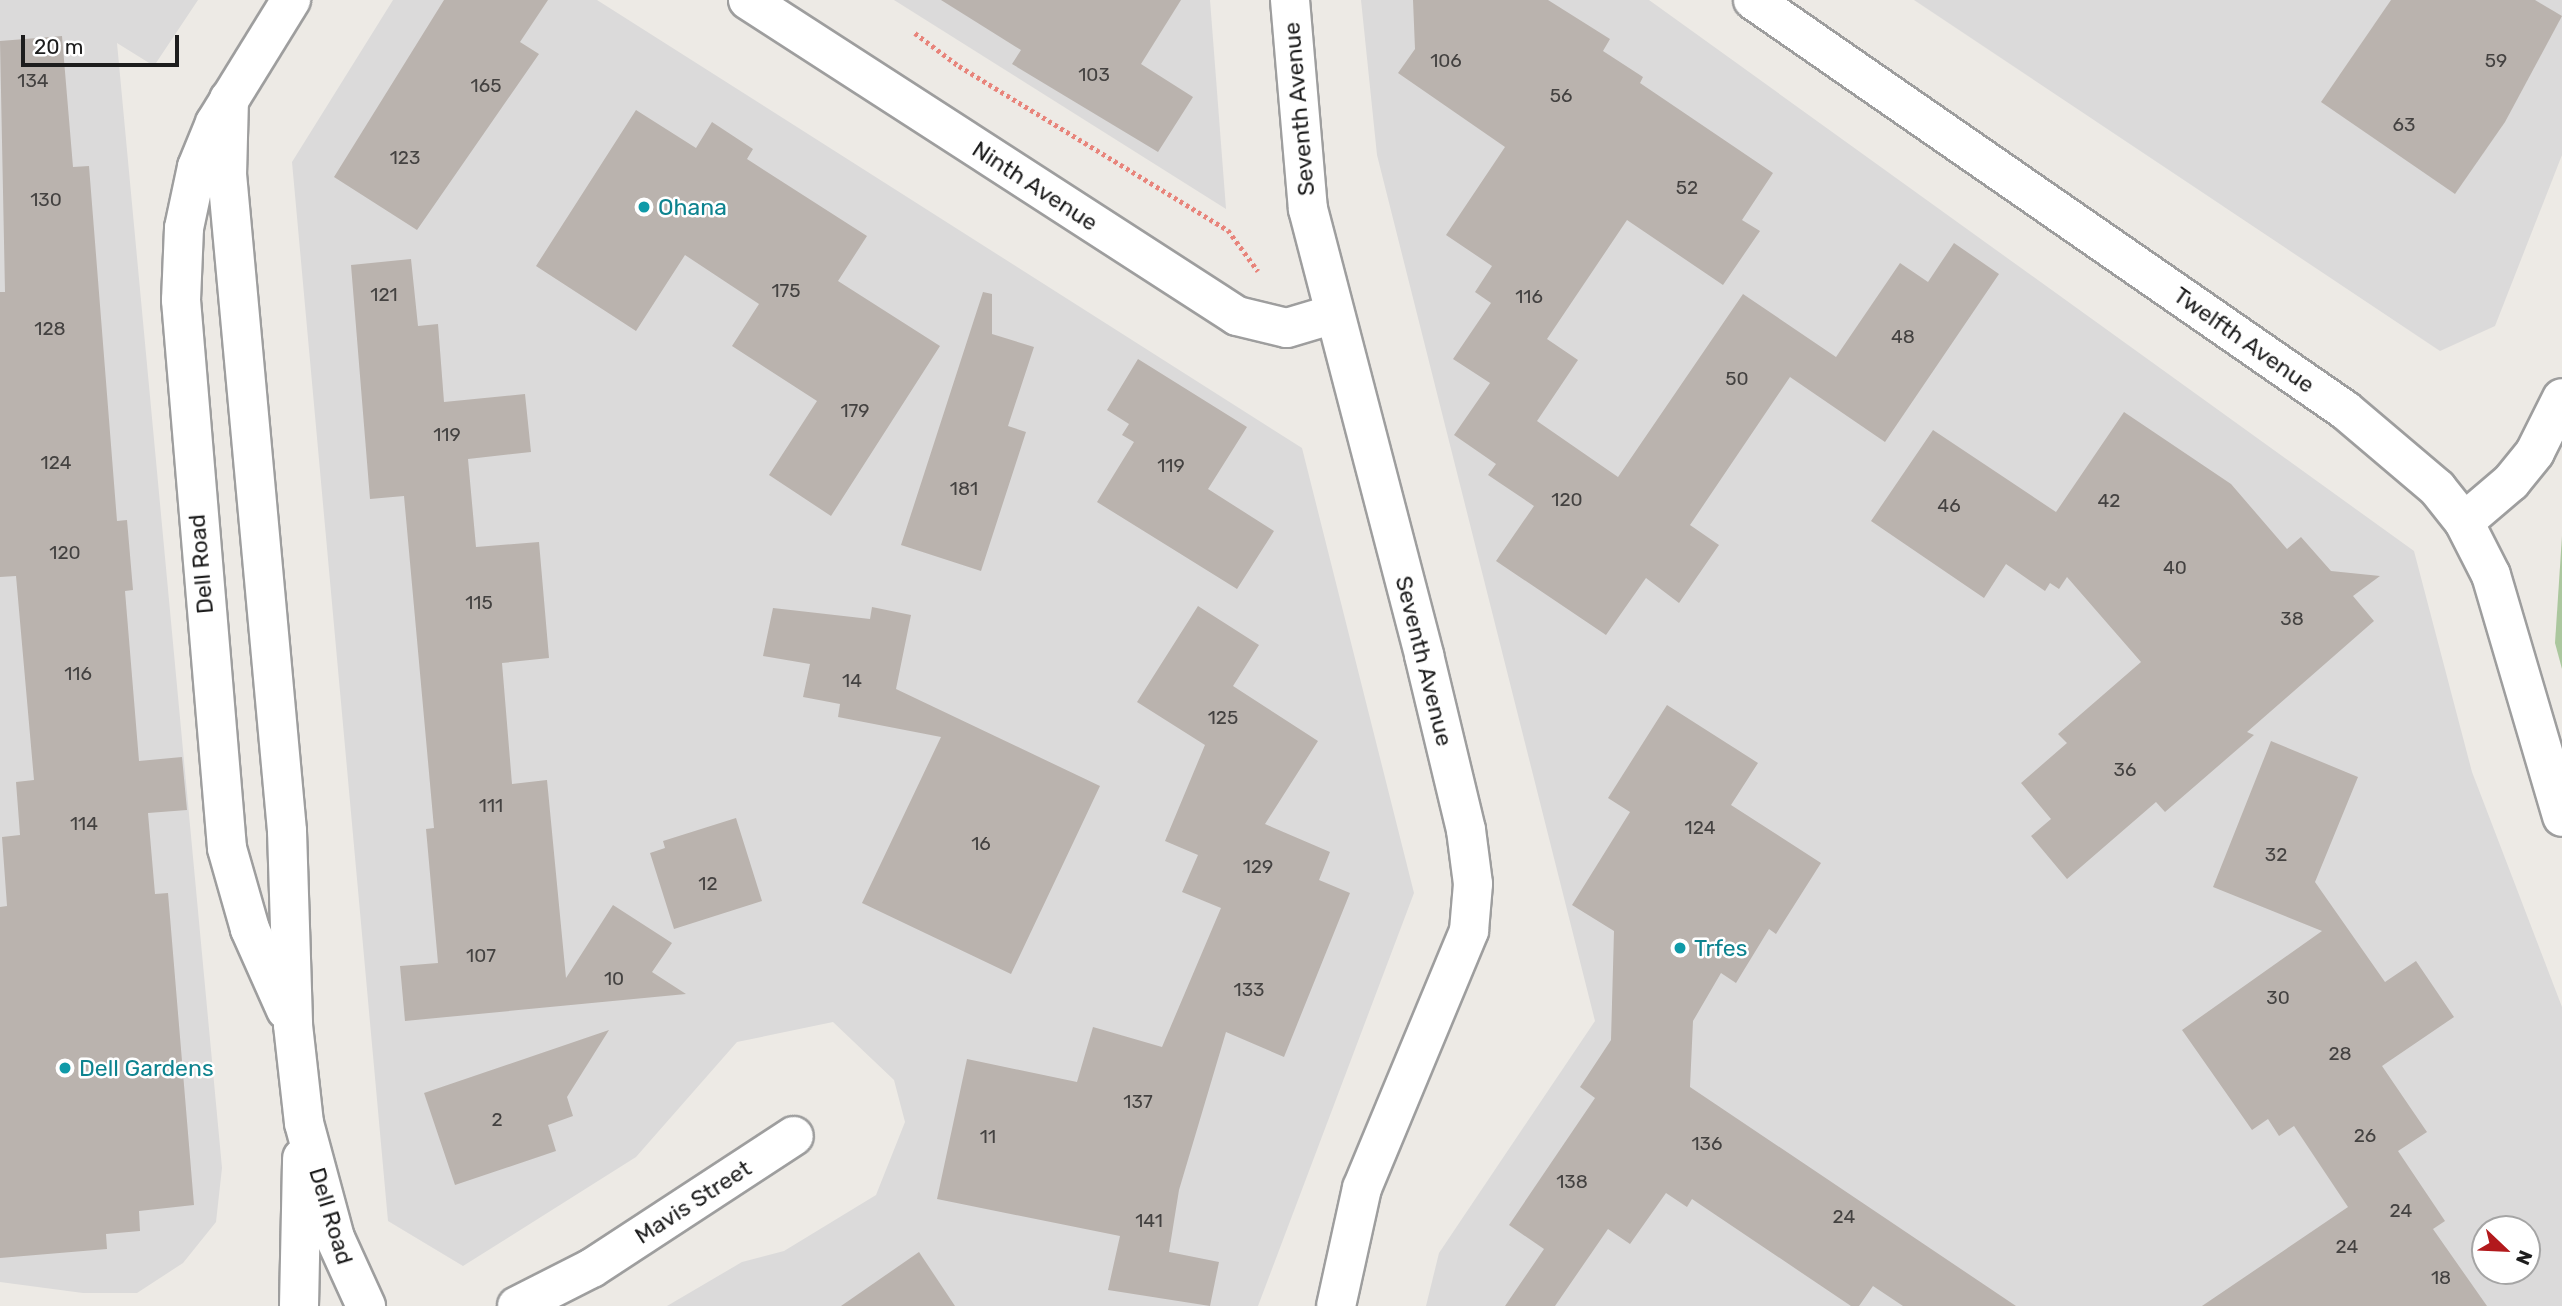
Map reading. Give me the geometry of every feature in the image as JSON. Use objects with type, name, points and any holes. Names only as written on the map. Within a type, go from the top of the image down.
[{"type":"street","name":"Dell Road","points":[[291,0],[229,99],[200,157],[188,204],[183,361],[227,848],[250,929],[293,1024]]},
{"type":"street","name":"Ninth Avenue","points":[[748,0],[1237,316],[1287,328],[1334,314]]},
{"type":"street","name":"Seventh Avenue","points":[[1290,0],[1305,192],[1463,816],[1473,902],[1454,970],[1370,1166],[1345,1250],[1336,1306]]},
{"type":"street","name":"Twelfth Avenue","points":[[1753,0],[2344,410],[2437,488],[2464,522],[2491,575],[2562,817]]},
{"type":"street","name":"Dell Road","points":[[229,99],[227,174],[287,831],[293,1024],[304,1123],[299,1306]]},
{"type":"street","points":[[2464,522],[2511,482],[2535,452],[2562,398]]},
{"type":"street","name":"Dell Road","points":[[304,1123],[337,1246],[366,1306]]},
{"type":"street","name":"Mavis Street","points":[[517,1306],[592,1268],[794,1136]]},
{"type":"street","name":"Mavis Street","points":[[561,1306],[592,1268]]},
{"type":"path","points":[[915,33],[959,66],[1228,230],[1251,260]]},
{"type":"shaded area","points":[[0,0],[198,0],[154,66],[117,43],[222,1168],[216,1222],[183,1263],[137,1293],[83,1293],[0,1282]]},
{"type":"shaded area","points":[[393,0],[597,0],[1302,448],[1414,893],[1258,1306],[667,1306],[742,1262],[784,1251],[876,1195],[905,1122],[894,1080],[833,1022],[737,1042],[636,1157],[463,1266],[388,1221],[292,162]]},
{"type":"shaded area","points":[[894,0],[1210,0],[1226,209]]},
{"type":"shaded area","points":[[1361,0],[1649,0],[2414,551],[2472,772],[2562,1007],[2562,1306],[1426,1306],[1439,1253],[1595,1021],[1377,155]]},
{"type":"shaded area","points":[[1914,0],[2562,0],[2562,155],[2495,326],[2440,351]]},
{"type":"green space","points":[[2562,536],[2562,669],[2555,643]]},
{"type":"building","points":[[444,0],[548,0],[520,42],[539,54],[417,230],[334,177]]},
{"type":"building","points":[[941,0],[1181,0],[1141,64],[1193,97],[1158,152],[1012,64],[1021,50]]},
{"type":"building","points":[[1413,0],[1548,0],[1610,39],[1603,51],[1643,77],[1640,83],[1773,173],[1742,220],[1760,231],[1723,285],[1627,220],[1547,339],[1578,360],[1537,421],[1618,477],[1743,294],[1836,357],[1900,263],[1928,282],[1954,243],[1999,274],[1885,442],[1790,377],[1690,525],[1719,545],[1679,603],[1646,578],[1606,635],[1496,561],[1534,506],[1488,475],[1496,464],[1454,435],[1490,383],[1453,359],[1491,303],[1475,292],[1492,266],[1446,235],[1505,147],[1398,73],[1415,49]]},
{"type":"building","points":[[2391,0],[2535,0],[2562,16],[2505,122],[2455,194],[2321,102]]},
{"type":"building","points":[[62,36],[73,167],[89,166],[117,521],[127,520],[133,590],[125,591],[139,761],[182,757],[187,810],[148,813],[155,894],[168,893],[194,1205],[139,1211],[140,1231],[106,1234],[107,1249],[0,1258],[0,907],[7,906],[2,837],[20,835],[16,782],[34,780],[16,576],[0,577],[0,292],[5,292],[0,41]]},
{"type":"building","points":[[636,110],[696,148],[712,122],[753,149],[747,159],[867,236],[838,281],[940,346],[831,516],[769,475],[817,401],[732,346],[759,304],[685,255],[636,331],[536,266]]},
{"type":"building","points":[[411,259],[418,326],[438,324],[444,402],[525,394],[531,452],[468,459],[476,547],[539,542],[549,658],[502,663],[512,784],[547,780],[566,978],[613,905],[672,943],[652,972],[686,994],[405,1021],[400,966],[438,963],[426,829],[434,828],[404,496],[370,499],[351,265]]},
{"type":"building","points":[[983,292],[992,294],[992,334],[1034,347],[1008,426],[1026,432],[981,571],[901,545]]},
{"type":"building","points":[[1138,359],[1247,427],[1208,489],[1274,531],[1237,589],[1097,502],[1134,442],[1122,435],[1129,424],[1107,410]]},
{"type":"building","points":[[2124,412],[2231,484],[2287,549],[2301,537],[2331,571],[2380,576],[2353,596],[2374,621],[2247,732],[2254,735],[2165,812],[2156,802],[2067,879],[2031,836],[2051,819],[2021,783],[2067,743],[2058,734],[2141,662],[2067,577],[2059,589],[2050,583],[2045,591],[2006,564],[1984,598],[1871,521],[1933,430],[2056,512]]},
{"type":"building","points":[[1198,606],[1259,645],[1233,686],[1318,741],[1265,824],[1330,852],[1319,880],[1350,893],[1284,1057],[1226,1032],[1179,1190],[1169,1252],[1219,1262],[1210,1306],[1108,1290],[1120,1236],[937,1199],[967,1059],[1077,1082],[1093,1027],[1162,1047],[1221,908],[1182,892],[1198,855],[1165,841],[1205,745],[1137,702]]},
{"type":"building","points":[[872,607],[911,615],[896,689],[1100,786],[1011,974],[862,903],[941,737],[838,717],[840,704],[803,697],[810,664],[763,656],[773,608],[870,619]]},
{"type":"building","points":[[1667,705],[1758,763],[1731,805],[1821,863],[1776,934],[1769,929],[1736,983],[1721,973],[1693,1021],[1690,1087],[2016,1306],[1903,1306],[1873,1286],[1859,1306],[1851,1306],[1692,1199],[1687,1207],[1666,1193],[1630,1244],[1608,1229],[1555,1306],[1505,1306],[1544,1249],[1509,1225],[1595,1098],[1580,1087],[1611,1040],[1614,931],[1572,905],[1630,812],[1608,798]]},
{"type":"building","points":[[2271,741],[2358,777],[2315,882],[2385,982],[2416,961],[2454,1017],[2382,1066],[2427,1132],[2398,1151],[2445,1221],[2433,1229],[2487,1306],[2202,1306],[2348,1207],[2294,1126],[2279,1136],[2268,1119],[2252,1130],[2182,1030],[2322,931],[2213,887]]},
{"type":"building","points":[[736,818],[762,901],[674,929],[650,853],[665,848],[663,841]]},
{"type":"building","points":[[609,1030],[567,1097],[573,1116],[548,1125],[556,1151],[455,1185],[424,1093]]},
{"type":"building","points":[[919,1252],[955,1306],[841,1306]]},
{"type":"place","name":"Ohana","points":[[644,207]]},
{"type":"place","name":"Trfes","points":[[1680,948]]},
{"type":"place","name":"Dell Gardens","points":[[65,1068]]}]
